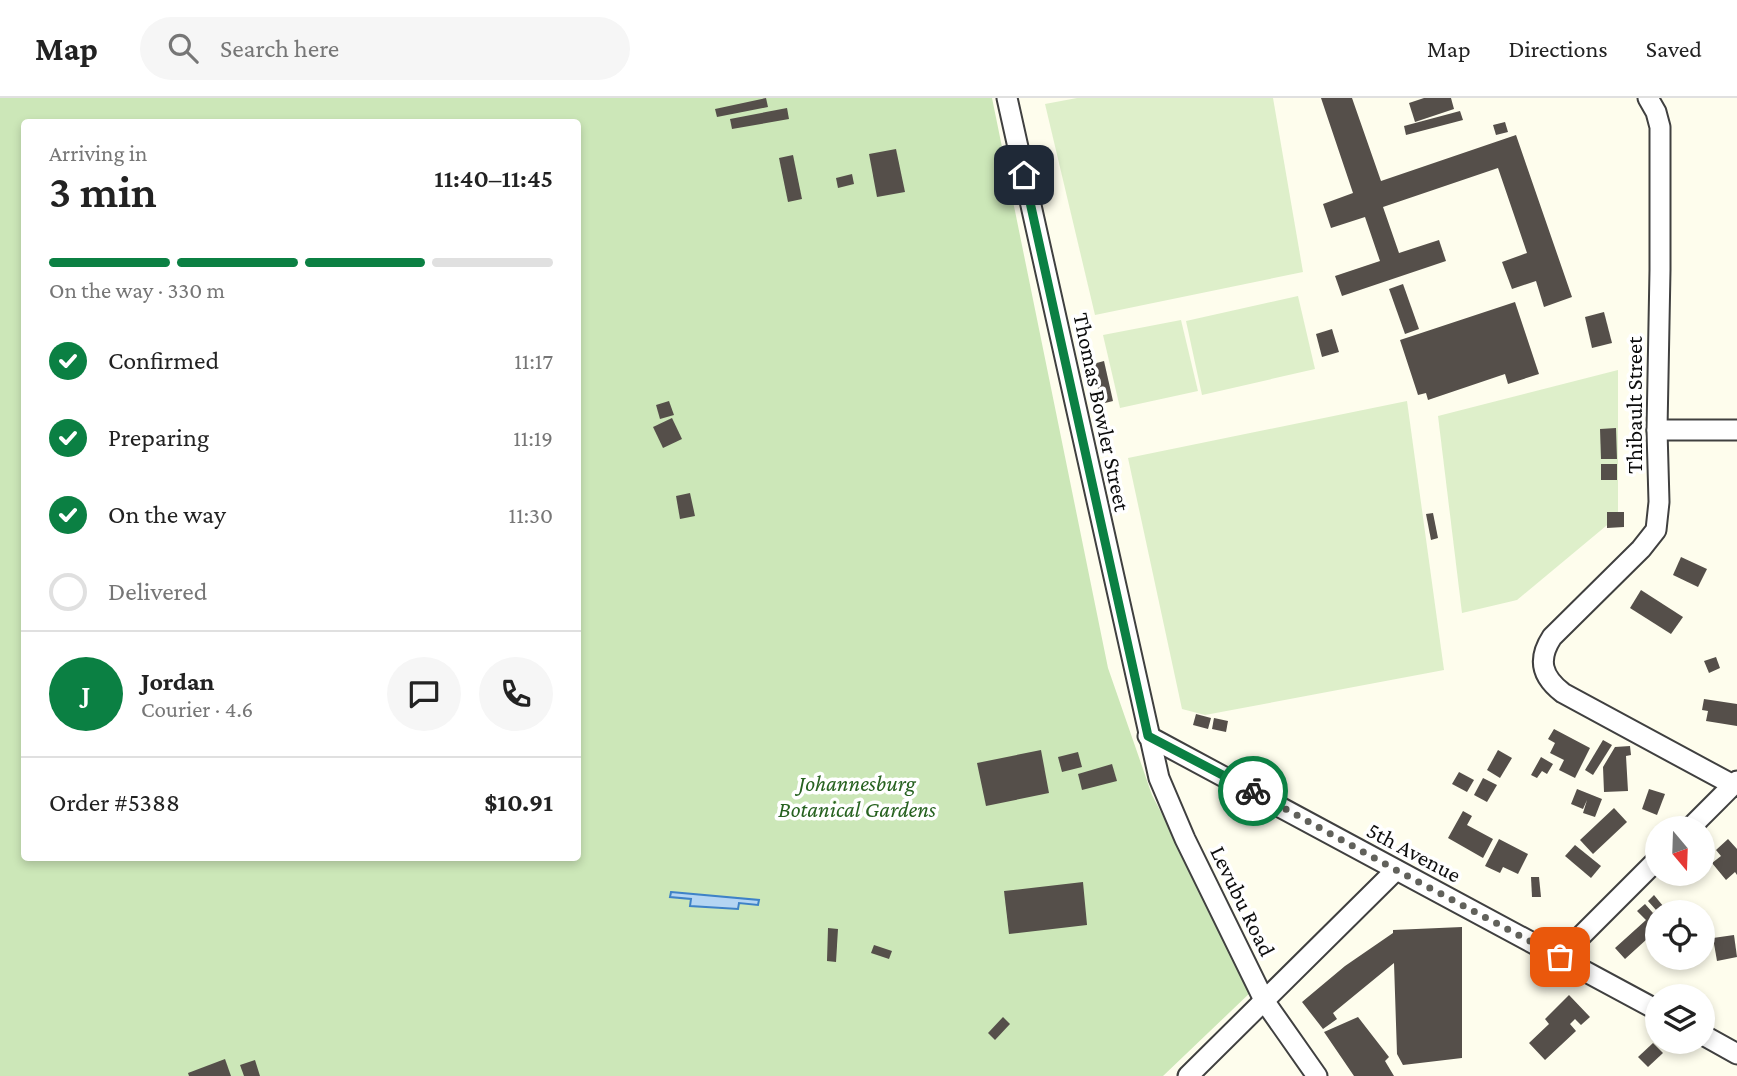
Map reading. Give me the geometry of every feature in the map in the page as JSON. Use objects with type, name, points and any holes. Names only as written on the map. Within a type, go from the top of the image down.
[{"type":"street","name":"Thomas Bowler Street","points":[[1007,98],[1148,736]]},
{"type":"street","name":"Thibault Street","points":[[1648,98],[1660,127],[1657,430],[1659,502],[1656,530],[1641,549],[1552,637],[1544,653],[1544,671],[1548,680],[1563,693],[1735,783]]},
{"type":"street","points":[[1657,430],[1737,430]]},
{"type":"street","name":"5th Avenue","points":[[1148,736],[1645,1003]]},
{"type":"street","name":"Levubu Road","points":[[1148,736],[1169,805],[1265,1002],[1317,1076]]},
{"type":"street","points":[[1702,816],[1735,783]]},
{"type":"street","points":[[1188,1076],[1396,870]]},
{"type":"street","points":[[1560,957],[1645,872]]},
{"type":"street","points":[[1715,1042],[1737,1054]]},
{"type":"green space","name":"Johannesburg Botanical Gardens","points":[[0,98],[992,98],[1108,668],[1152,795],[1253,990],[1163,1076],[0,1076]]},
{"type":"green space","points":[[1077,98],[1273,98],[1303,272],[1095,315],[1045,104]]},
{"type":"green space","points":[[1298,296],[1315,369],[1202,395],[1186,321]]},
{"type":"green space","points":[[1181,320],[1198,391],[1120,408],[1103,335]]},
{"type":"green space","points":[[1618,370],[1618,516],[1517,600],[1462,613],[1438,416]]},
{"type":"green space","points":[[1407,401],[1444,670],[1205,715],[1182,709],[1128,458]]},
{"type":"water","points":[[671,892],[759,900],[758,905],[739,903],[738,909],[690,906],[691,899],[670,897]]},
{"type":"building","points":[[766,98],[768,107],[717,117],[715,109]]},
{"type":"building","points":[[1321,98],[1352,98],[1381,181],[1516,135],[1572,297],[1544,307],[1536,281],[1512,289],[1502,262],[1527,253],[1498,168],[1383,207],[1399,253],[1439,240],[1446,261],[1342,296],[1335,276],[1380,261],[1365,217],[1331,228],[1323,204],[1353,193]]},
{"type":"building","points":[[1424,98],[1451,98],[1454,109],[1415,122],[1409,103]]},
{"type":"building","points":[[787,108],[789,119],[732,129],[730,119]]},
{"type":"building","points":[[1460,111],[1463,120],[1406,135],[1404,126]]},
{"type":"building","points":[[1505,122],[1508,132],[1496,135],[1493,125]]},
{"type":"building","points":[[896,149],[905,192],[877,197],[869,154]]},
{"type":"building","points":[[793,155],[802,199],[788,202],[779,158]]},
{"type":"building","points":[[852,174],[854,184],[838,188],[836,178]]},
{"type":"building","points":[[1403,284],[1419,329],[1405,334],[1389,289]]},
{"type":"building","points":[[1515,302],[1539,374],[1508,384],[1505,374],[1428,400],[1426,393],[1418,395],[1400,340]]},
{"type":"building","points":[[1604,312],[1612,343],[1592,348],[1585,317]]},
{"type":"building","points":[[1332,329],[1339,352],[1322,357],[1316,334]]},
{"type":"building","points":[[1104,361],[1113,401],[1101,404],[1093,364]]},
{"type":"building","points":[[669,401],[674,415],[660,419],[656,405]]},
{"type":"building","points":[[672,418],[682,439],[663,448],[653,427]]},
{"type":"building","points":[[1616,428],[1617,459],[1601,459],[1600,429]]},
{"type":"building","points":[[1601,464],[1617,464],[1617,480],[1601,480]]},
{"type":"building","points":[[690,493],[695,516],[680,519],[676,496]]},
{"type":"building","points":[[1607,512],[1624,512],[1624,527],[1607,528]]},
{"type":"building","points":[[1433,513],[1438,538],[1431,540],[1426,514]]},
{"type":"building","points":[[1681,557],[1707,569],[1698,587],[1673,575]]},
{"type":"building","points":[[1641,590],[1683,617],[1671,634],[1630,608]]},
{"type":"building","points":[[1716,657],[1720,668],[1709,673],[1704,661]]},
{"type":"building","points":[[1704,699],[1737,704],[1737,726],[1706,721],[1708,711],[1702,710]]},
{"type":"building","points":[[1196,714],[1211,718],[1208,729],[1193,725]]},
{"type":"building","points":[[1214,718],[1228,721],[1226,732],[1212,729]]},
{"type":"building","points":[[1554,729],[1590,748],[1575,778],[1559,770],[1564,760],[1550,753],[1555,743],[1548,739]]},
{"type":"building","points":[[1603,740],[1612,745],[1593,775],[1585,770]]},
{"type":"building","points":[[1630,746],[1631,755],[1626,756],[1628,791],[1604,792],[1603,767],[1615,747]]},
{"type":"building","points":[[1041,750],[1049,793],[986,806],[977,763]]},
{"type":"building","points":[[1498,750],[1512,758],[1500,778],[1487,770]]},
{"type":"building","points":[[1078,752],[1082,767],[1062,772],[1058,757]]},
{"type":"building","points":[[1541,757],[1553,764],[1547,774],[1542,771],[1537,778],[1531,775]]},
{"type":"building","points":[[1112,764],[1117,781],[1082,790],[1078,774]]},
{"type":"building","points":[[1459,772],[1474,780],[1467,792],[1452,784]]},
{"type":"building","points":[[1483,778],[1497,785],[1487,802],[1474,795]]},
{"type":"building","points":[[1577,789],[1602,799],[1595,817],[1583,813],[1587,800],[1583,809],[1571,804]]},
{"type":"building","points":[[1649,789],[1665,794],[1657,815],[1642,809]]},
{"type":"building","points":[[1614,808],[1627,822],[1593,854],[1580,840]]},
{"type":"building","points":[[1463,811],[1472,816],[1467,825],[1493,839],[1483,858],[1448,838]]},
{"type":"building","points":[[1499,839],[1528,854],[1518,874],[1503,867],[1500,873],[1485,866]]},
{"type":"building","points":[[1728,839],[1737,849],[1737,875],[1735,872],[1726,880],[1715,867],[1715,861],[1721,856],[1716,850]]},
{"type":"building","points":[[1575,845],[1601,866],[1591,878],[1565,856]]},
{"type":"building","points":[[1531,877],[1539,877],[1541,897],[1532,897]]},
{"type":"building","points":[[1083,882],[1087,925],[1009,934],[1004,891]]},
{"type":"building","points":[[1645,904],[1645,919],[1637,911]]},
{"type":"building","points":[[1645,921],[1645,941],[1625,959],[1615,948]]},
{"type":"building","points":[[1462,927],[1462,1058],[1403,1065],[1397,1054],[1394,963],[1333,1013],[1337,1019],[1323,1029],[1302,1002],[1345,966],[1393,933],[1393,930]]},
{"type":"building","points":[[828,928],[838,929],[836,962],[827,961]]},
{"type":"building","points":[[1734,935],[1737,957],[1717,961],[1715,938]]},
{"type":"building","points":[[874,945],[892,951],[889,959],[871,953]]},
{"type":"building","points":[[1569,995],[1590,1017],[1581,1025],[1575,1019],[1570,1024],[1576,1031],[1545,1060],[1529,1043],[1549,1024],[1545,1019]]},
{"type":"building","points":[[1003,1017],[1010,1024],[995,1040],[988,1033]]},
{"type":"building","points":[[1358,1017],[1389,1057],[1385,1061],[1394,1076],[1354,1076],[1324,1032]]},
{"type":"building","points":[[1645,1050],[1645,1054],[1662,1054],[1648,1067],[1638,1057]]},
{"type":"building","points":[[225,1059],[231,1076],[189,1076],[188,1073]]},
{"type":"building","points":[[255,1060],[260,1076],[244,1076],[240,1065]]},
{"type":"way so far","points":[[1253,791],[1560,957]]},
{"type":"route","points":[[1024,175],[1148,736],[1253,791]]}]
